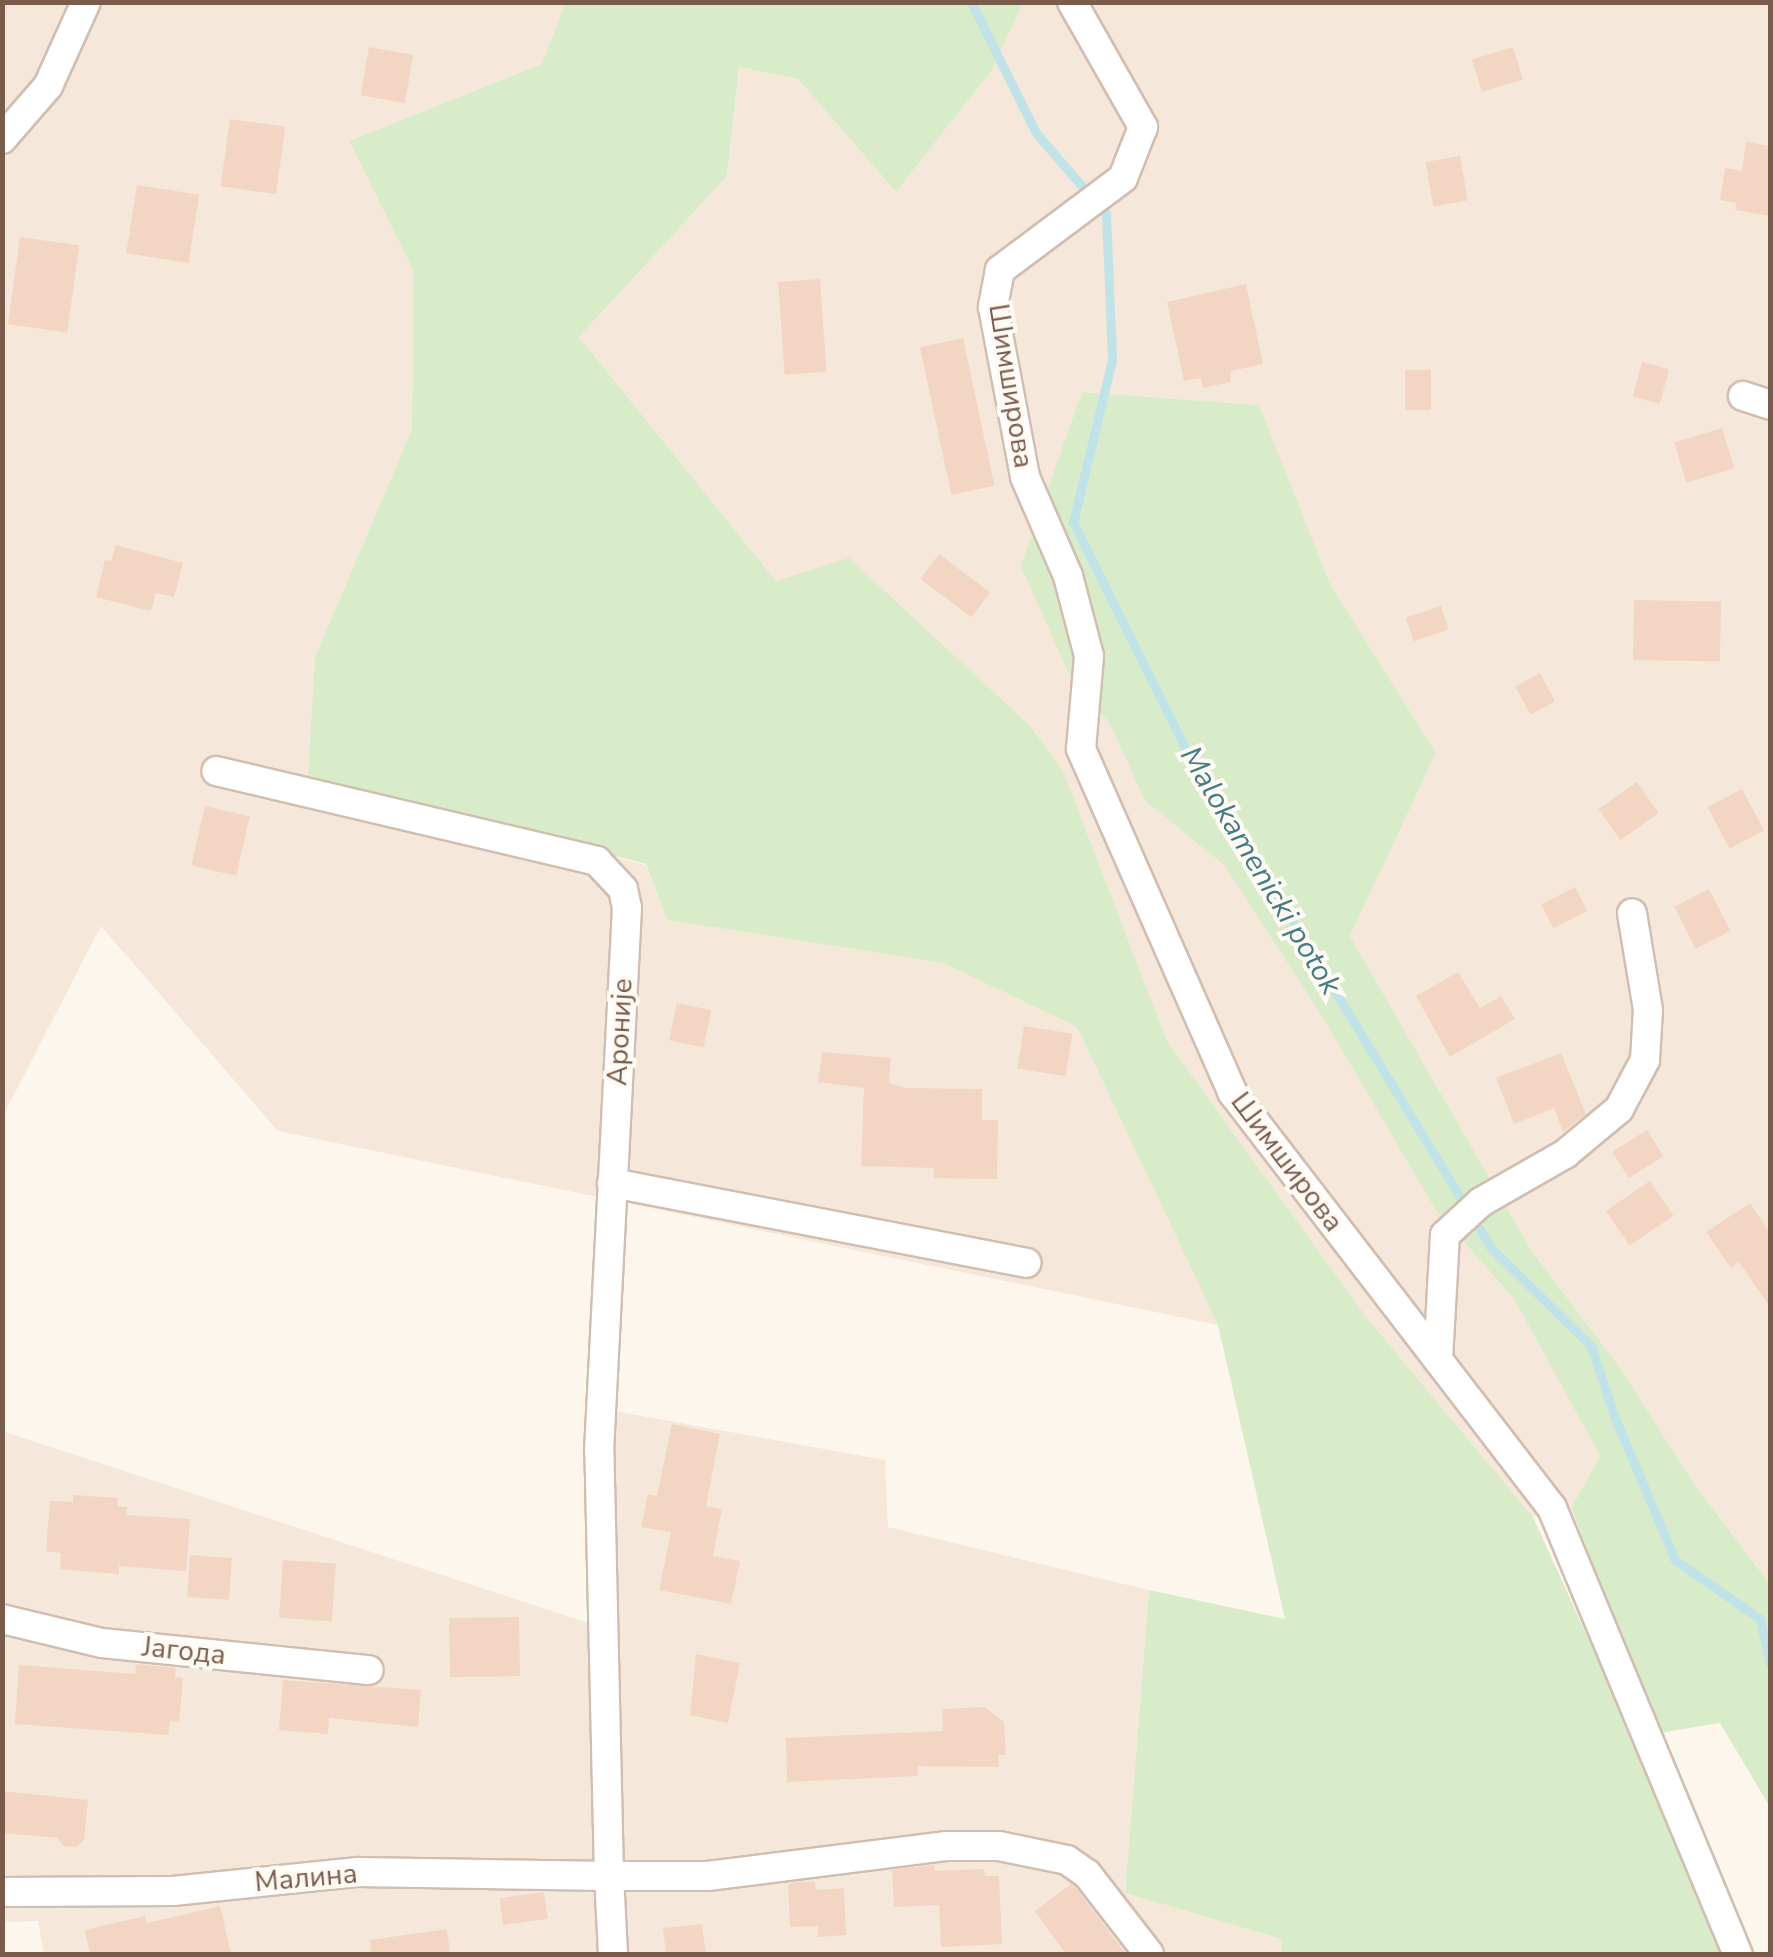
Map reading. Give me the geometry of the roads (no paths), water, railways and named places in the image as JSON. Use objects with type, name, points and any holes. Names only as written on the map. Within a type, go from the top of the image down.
[{"type":"street","points":[[2,139],[48,86],[86,2]]},
{"type":"street","name":"Шимширова","points":[[1072,2],[1143,127],[1123,178],[1064,218],[1000,270],[992,307],[1025,477],[1068,576],[1089,656],[1081,748],[1232,1092],[1552,1508],[1738,1954]]},
{"type":"street","points":[[1744,396],[1770,405]]},
{"type":"street","name":"Ароније","points":[[216,771],[598,861],[623,889],[627,908],[599,1451],[610,1876]]},
{"type":"street","points":[[1438,1360],[1445,1235],[1481,1202],[1565,1154],[1619,1108],[1645,1060],[1648,1010],[1632,912]]},
{"type":"street","points":[[612,1184],[1026,1262]]},
{"type":"street","name":"Јагода","points":[[2,1618],[102,1643],[369,1670]]},
{"type":"street","name":"Малина","points":[[2,1892],[173,1891],[358,1872],[708,1876],[945,1846],[1044,1852],[1087,1874],[1149,1954]]},
{"type":"street","points":[[610,1876],[614,1954]]},
{"type":"waterway","name":"Malokamenicki potok","points":[[971,2],[1036,133],[1106,214],[1112,360],[1073,522],[1207,792],[1274,891],[1492,1249],[1591,1346],[1614,1416],[1675,1560],[1760,1619],[1770,1664]]}]
